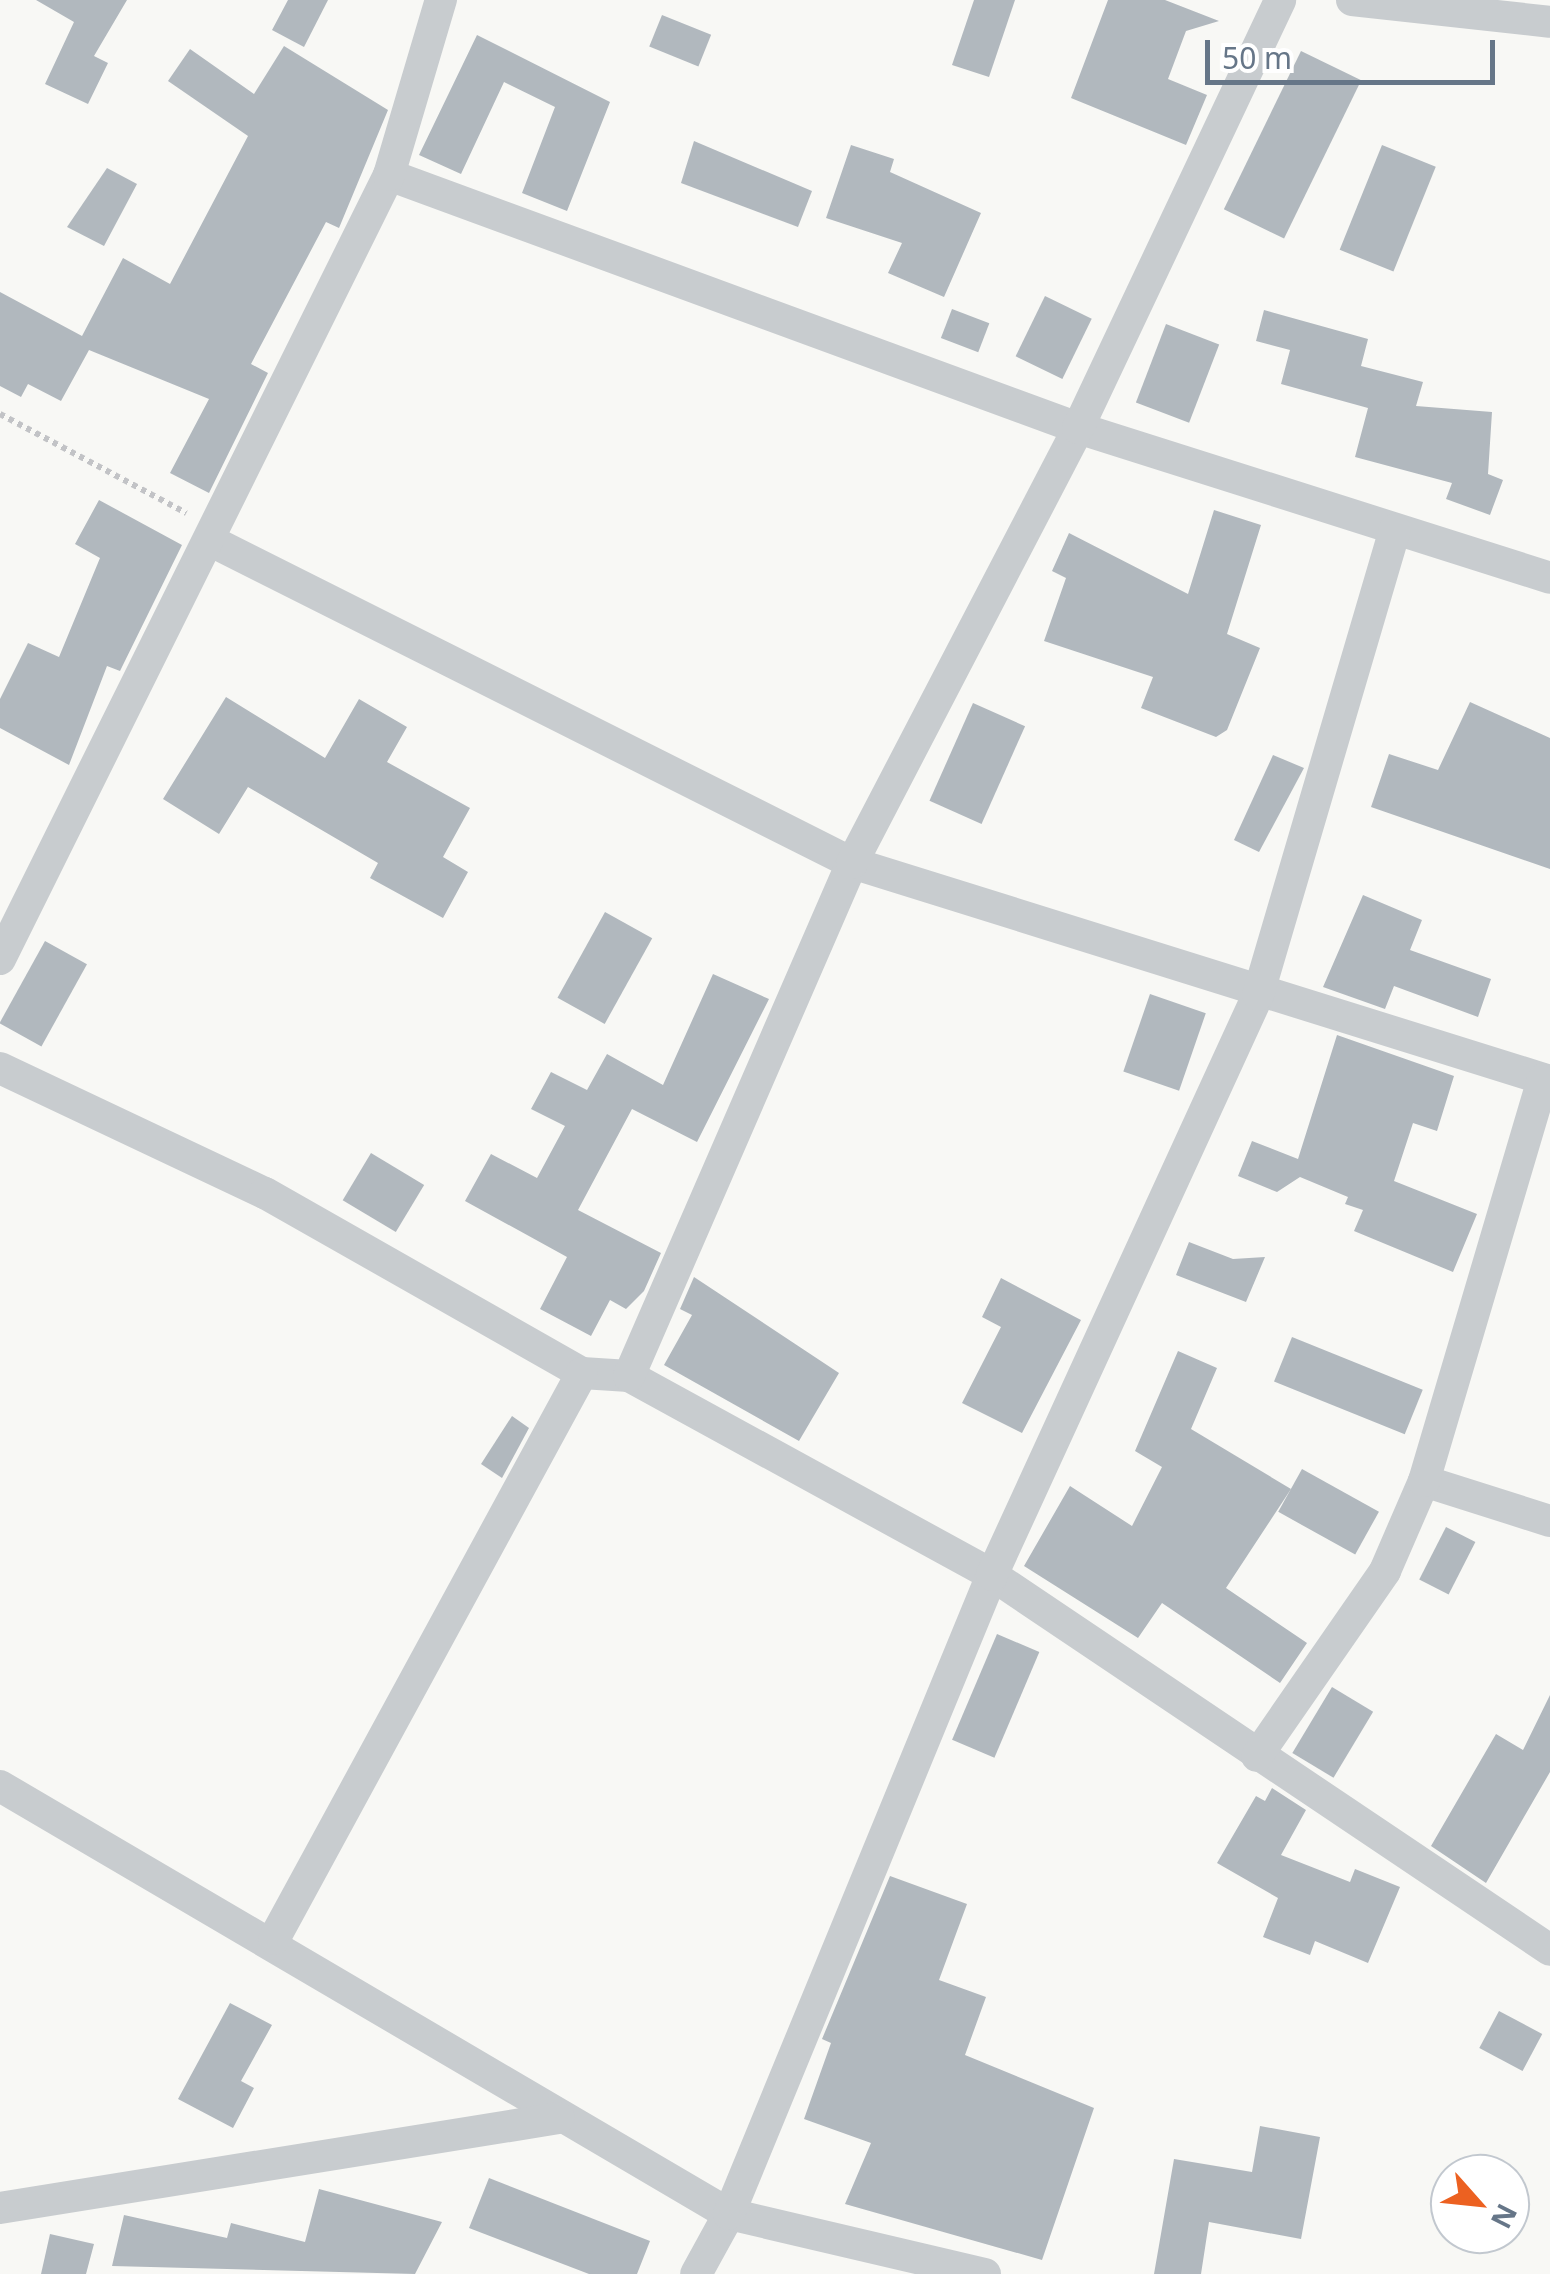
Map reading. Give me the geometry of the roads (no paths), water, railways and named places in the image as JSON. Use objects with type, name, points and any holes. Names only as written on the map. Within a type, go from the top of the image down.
[{"type":"street","points":[[0,959],[216,535],[389,175],[441,0]]},
{"type":"street","points":[[628,1376],[852,863],[1078,428],[1280,0]]},
{"type":"street","points":[[1352,0],[1550,22]]},
{"type":"street","points":[[389,175],[1078,428],[1550,578]]},
{"type":"street","points":[[696,2274],[729,2214],[992,1575],[1258,995],[1394,530]]},
{"type":"street","points":[[216,535],[852,863],[1258,995],[1546,1080],[1424,1481],[1385,1571],[1257,1756]]},
{"type":"street","points":[[0,1068],[265,1193],[582,1373],[628,1376],[992,1575],[1550,1950]]},
{"type":"street","points":[[274,1939],[582,1373]]},
{"type":"street","points":[[1424,1481],[1550,1520]]},
{"type":"street","points":[[0,1786],[274,1939],[559,2118],[729,2214],[985,2274]]},
{"type":"street","points":[[0,2208],[559,2118]]}]
